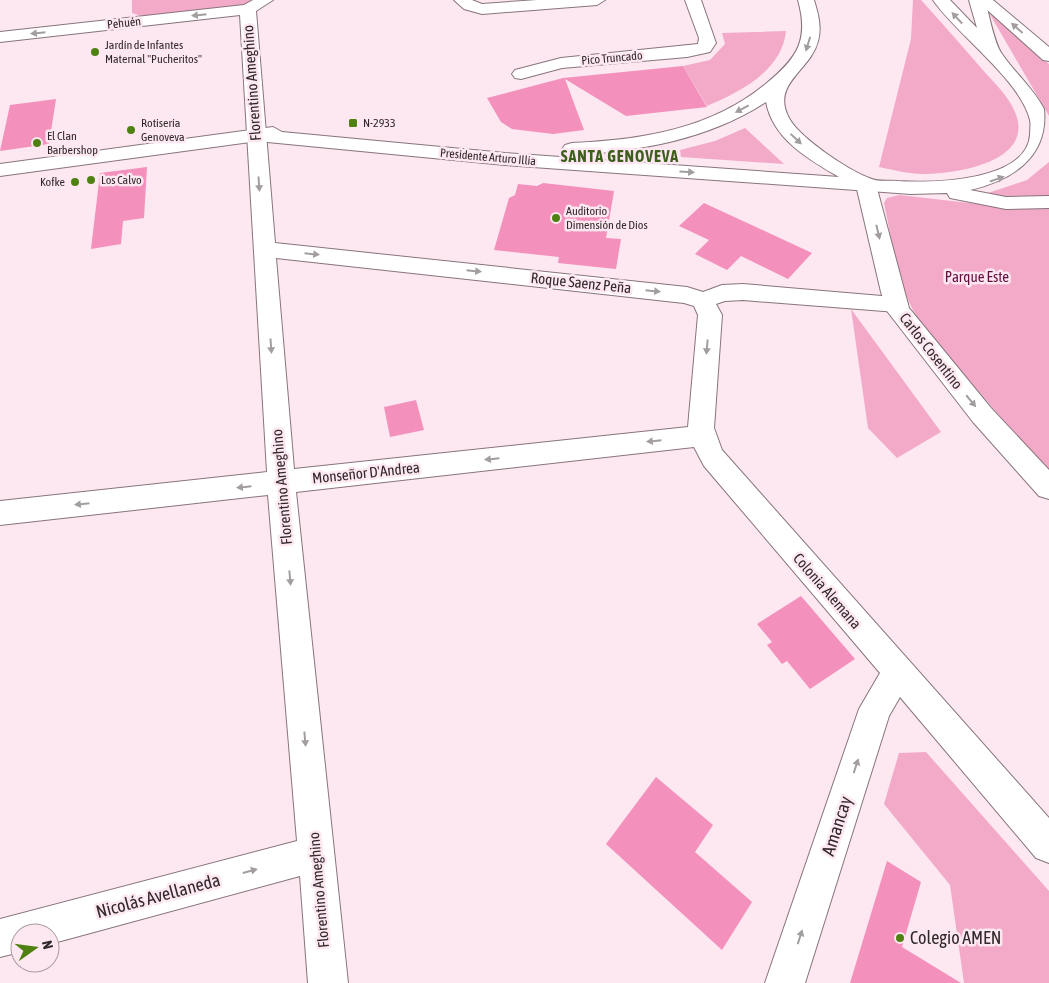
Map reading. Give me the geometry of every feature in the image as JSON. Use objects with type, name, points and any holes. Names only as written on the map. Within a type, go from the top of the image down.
[{"type":"street","name":"Florentino Ameghino","points":[[265,0],[248,10],[255,135],[281,482],[328,983]]},
{"type":"street","points":[[469,4],[597,0]]},
{"type":"street","name":"Pico Truncado","points":[[521,74],[537,68],[561,63],[687,52],[704,48],[708,43],[707,38],[693,0]]},
{"type":"street","name":"Presidente Arturo Illia","points":[[0,170],[255,135],[312,132],[547,150],[621,146],[670,138],[709,124],[755,102],[797,64],[810,41],[810,20],[806,0]]},
{"type":"street","points":[[931,188],[973,185],[993,181],[1024,166],[1040,146],[1043,133],[1034,107],[994,58],[941,0]]},
{"type":"street","points":[[977,0],[994,58]]},
{"type":"street","points":[[984,0],[1049,56]]},
{"type":"street","name":"Pehuén","points":[[0,37],[121,16],[248,10]]},
{"type":"street","points":[[781,80],[775,102],[783,123],[791,134],[816,154],[866,185]]},
{"type":"street","name":"Presidente Arturo Illia","points":[[255,135],[486,157],[866,185],[931,188]]},
{"type":"street","name":"Carlos Cosentino","points":[[866,185],[896,304],[903,317],[964,393],[1049,488]]},
{"type":"street","points":[[931,188],[1006,203],[1049,202]]},
{"type":"street","name":"Roque Saenz Peña","points":[[264,248],[687,294],[703,300]]},
{"type":"street","points":[[703,300],[722,294],[743,292],[896,304]]},
{"type":"street","name":"Colonia Alemana","points":[[703,300],[710,315],[702,436],[718,465],[1049,845]]},
{"type":"street","name":"Monseñor D'Andrea","points":[[0,514],[702,436]]},
{"type":"street","name":"Amancay","points":[[785,983],[875,708],[888,687],[901,675]]},
{"type":"street","name":"Nicolás Avellaneda","points":[[0,938],[316,854]]},
{"type":"green space","points":[[132,0],[259,0],[242,5],[141,16],[132,13]]},
{"type":"green space","points":[[913,0],[921,0],[1000,89],[1015,112],[1018,129],[1014,143],[1004,154],[989,162],[972,168],[924,174],[901,172],[879,167],[911,39]]},
{"type":"green space","points":[[988,11],[1049,64],[1049,116]]},
{"type":"green space","points":[[786,31],[783,45],[777,58],[768,69],[745,87],[707,106],[683,66],[710,60],[725,44],[722,33]]},
{"type":"green space","points":[[745,128],[784,164],[681,157],[680,150],[715,141]]},
{"type":"green space","points":[[1049,162],[1049,197],[1006,198],[988,193],[1027,180]]},
{"type":"green space","name":"Parque Este","points":[[899,195],[1023,209],[1049,208],[1049,474],[923,326],[914,312],[907,298],[897,267],[884,203],[887,198]]},
{"type":"green space","points":[[851,309],[941,432],[897,458],[868,428]]},
{"type":"green space","points":[[926,752],[1049,891],[1049,983],[964,983],[950,885],[884,804],[899,753]]},
{"type":"building","points":[[683,66],[707,107],[626,116],[565,79],[584,130],[553,134],[512,129],[501,122],[487,98],[563,78]]},
{"type":"building","points":[[56,99],[49,144],[0,151],[10,105]]},
{"type":"building","points":[[147,167],[144,218],[123,221],[121,244],[91,249],[100,173]]},
{"type":"building","name":"Auditorio Dimensión de Dios","points":[[543,183],[614,191],[606,238],[621,239],[616,269],[558,263],[559,257],[494,250],[509,198],[515,195],[518,184],[537,186]]},
{"type":"building","points":[[704,203],[812,253],[788,279],[741,256],[727,270],[695,254],[709,240],[679,226]]},
{"type":"building","points":[[416,400],[424,430],[390,437],[384,407]]},
{"type":"building","points":[[801,596],[855,659],[810,689],[787,661],[782,664],[767,645],[772,642],[757,624]]},
{"type":"building","points":[[656,777],[713,825],[695,852],[752,902],[722,950],[606,844]]},
{"type":"building","points":[[887,861],[921,882],[902,947],[961,983],[850,983]]},
{"type":"place","name":"Jardín de Infantes Maternal \"Pucheritos\"","points":[[95,52]]},
{"type":"place","name":"N-2933","points":[[353,123]]},
{"type":"place","name":"Rotisería Genoveva","points":[[131,130]]},
{"type":"place","name":"El Clan Barbershop","points":[[37,143]]},
{"type":"place","name":"Los Calvo","points":[[91,180]]},
{"type":"place","name":"Kofke","points":[[75,182]]},
{"type":"place","name":"Auditorio Dimensión de Dios","points":[[556,218]]},
{"type":"place","name":"Colegio AMEN","points":[[900,938]]},
{"type":"district","name":"SANTA GENOVEVA","points":[[620,156]]}]
